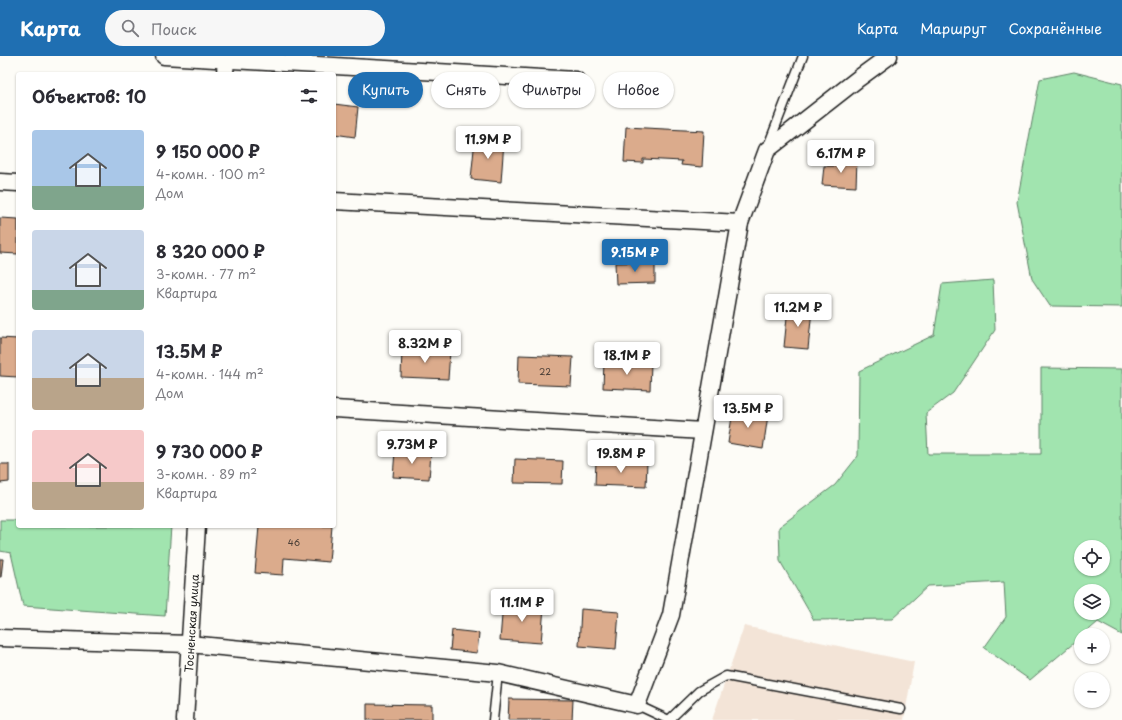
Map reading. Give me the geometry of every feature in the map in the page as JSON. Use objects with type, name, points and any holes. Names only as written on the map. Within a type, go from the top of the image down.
[{"type":"street","points":[[164,56],[226,63],[508,77]]},
{"type":"street","points":[[0,638],[189,644],[498,673],[637,705],[671,615],[740,223],[767,150],[889,56]]},
{"type":"street","points":[[0,182],[16,183]]},
{"type":"street","points":[[336,201],[740,223]]},
{"type":"street","points":[[336,409],[703,431]]},
{"type":"street","name":"Тосненская улица","points":[[185,720],[197,528]]},
{"type":"lane","points":[[767,150],[803,56]]},
{"type":"lane","points":[[493,720],[498,673]]},
{"type":"lane","points":[[669,720],[700,691],[726,676],[901,709]]},
{"type":"lane","points":[[637,705],[672,720]]},
{"type":"shaded area","points":[[744,626],[914,662],[904,720],[712,720]]},
{"type":"green space","points":[[1074,72],[1122,84],[1122,307],[1050,306],[1032,279],[1017,202],[1040,79]]},
{"type":"green space","points":[[993,280],[995,330],[953,393],[926,413],[928,454],[1041,454],[1041,368],[1122,369],[1122,635],[1098,622],[1091,628],[1074,628],[1074,643],[1030,680],[984,648],[1006,617],[1004,582],[928,586],[892,619],[814,620],[780,561],[779,527],[835,485],[858,456],[859,371],[934,335],[942,284]]},
{"type":"green space","points":[[0,520],[16,520],[16,528],[171,528],[165,616],[23,606],[11,553],[0,551]]},
{"type":"building","points":[[336,104],[348,106],[348,108],[358,108],[355,137],[336,134]]},
{"type":"building","points":[[626,127],[704,131],[702,167],[681,165],[682,161],[643,159],[643,163],[624,162]]},
{"type":"building","points":[[475,139],[504,141],[501,182],[471,179]]},
{"type":"building","points":[[838,158],[857,159],[856,187],[822,185],[824,166],[838,166]]},
{"type":"building","points":[[0,218],[16,219],[16,254],[0,253]]},
{"type":"building","points":[[655,262],[655,283],[616,284],[615,263]]},
{"type":"building","points":[[788,307],[812,310],[808,349],[784,347]]},
{"type":"building","points":[[0,338],[16,339],[16,377],[0,376]]},
{"type":"building","points":[[402,350],[450,351],[448,379],[401,377]]},
{"type":"building","points":[[519,355],[573,357],[571,386],[518,384]]},
{"type":"building","points":[[604,361],[651,363],[650,390],[603,388]]},
{"type":"building","points":[[733,410],[768,415],[763,449],[728,443]]},
{"type":"building","points":[[395,451],[431,453],[429,479],[393,477]]},
{"type":"building","points":[[515,459],[563,461],[562,484],[514,483]]},
{"type":"building","points":[[596,461],[647,462],[646,487],[595,485]]},
{"type":"building","points":[[0,464],[9,464],[9,482],[0,483]]},
{"type":"building","points":[[259,528],[332,528],[329,562],[284,558],[283,575],[255,573]]},
{"type":"building","points":[[0,559],[3,559],[1,577],[0,577]]},
{"type":"building","points":[[503,603],[544,607],[541,643],[500,640]]},
{"type":"building","points":[[581,609],[619,612],[616,649],[579,646]]},
{"type":"building","points":[[452,630],[479,633],[477,653],[450,650]]},
{"type":"building","points":[[509,699],[573,700],[572,720],[508,720]]},
{"type":"building","points":[[367,704],[432,705],[432,720],[367,720]]}]
